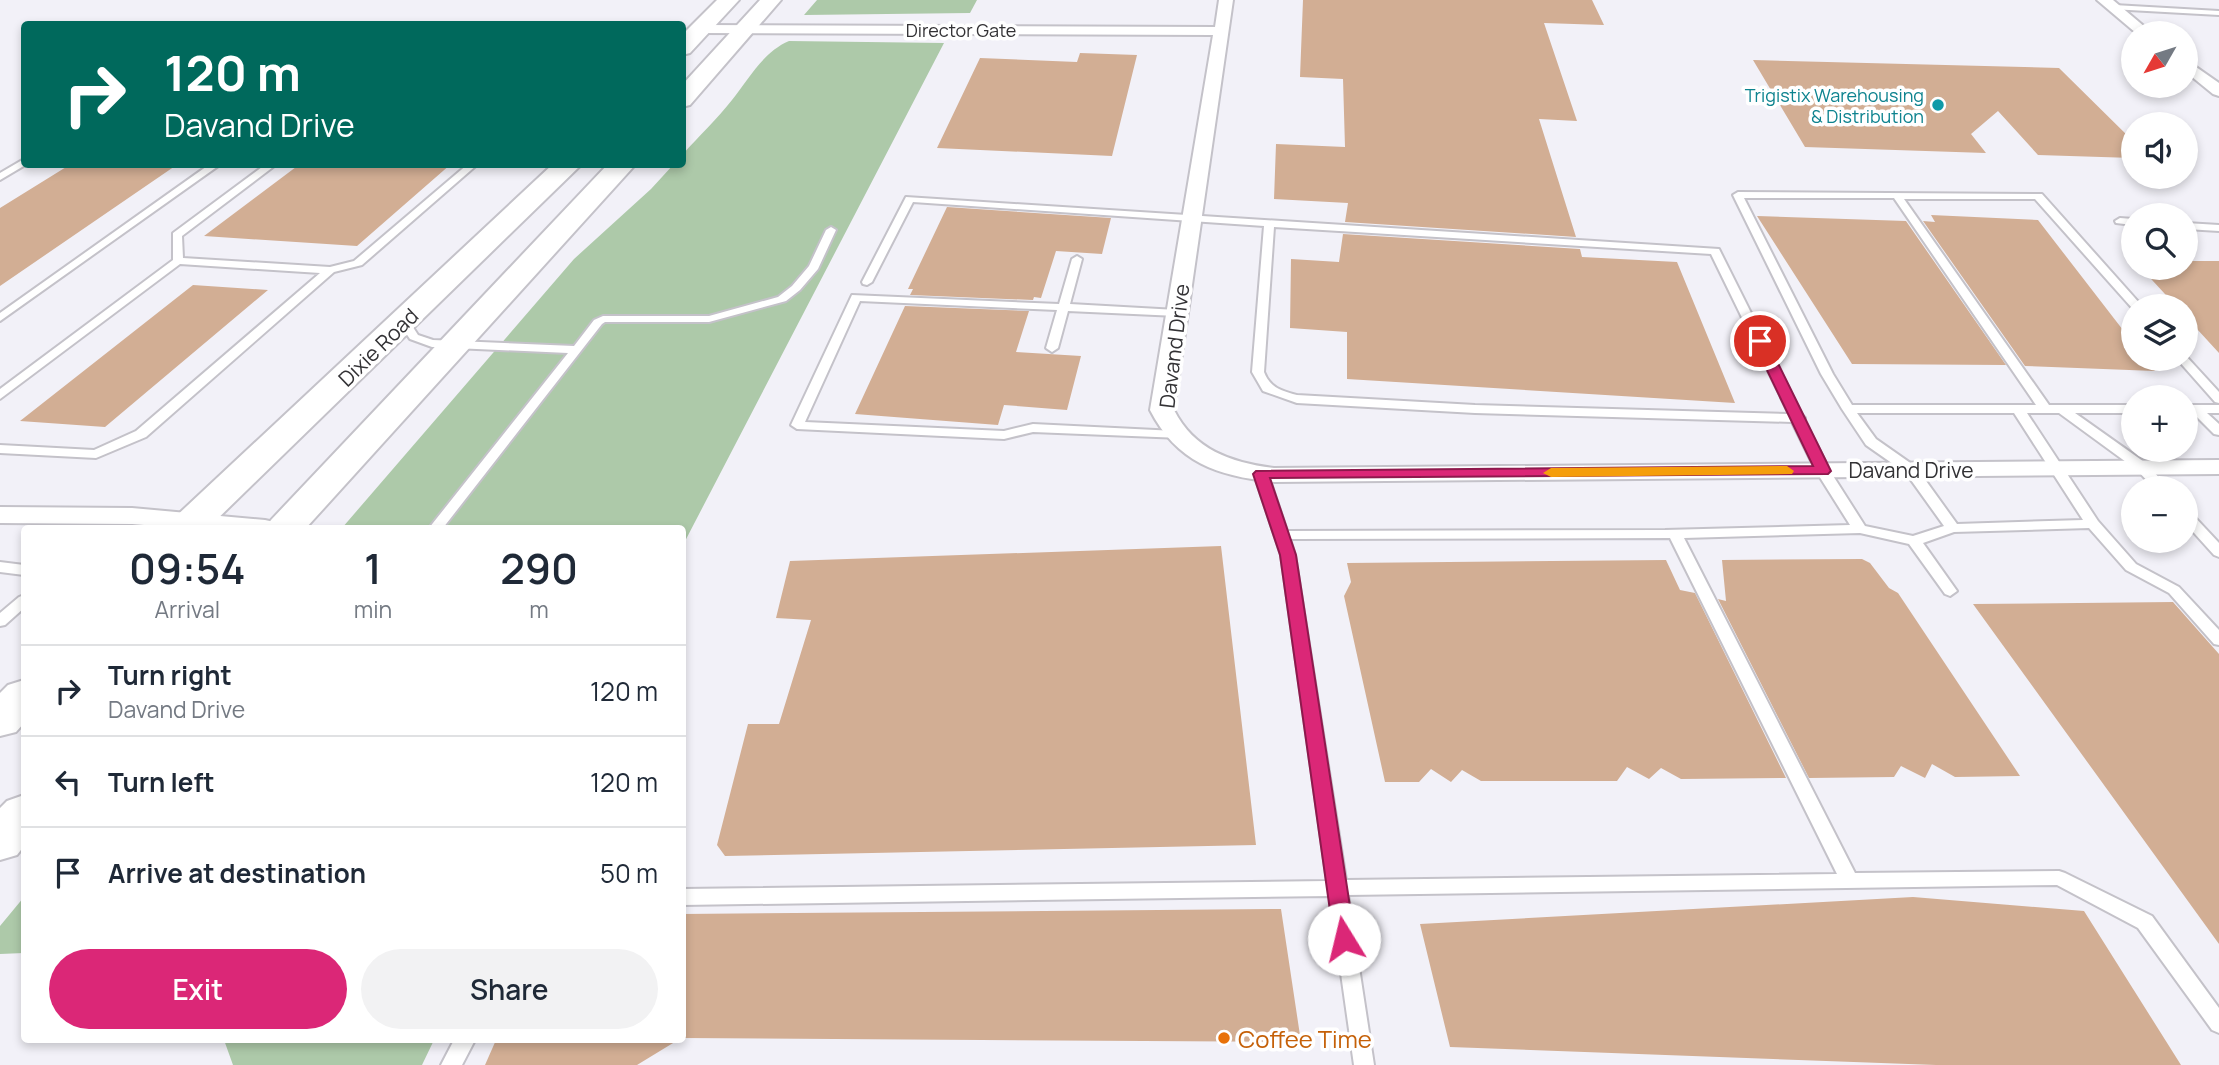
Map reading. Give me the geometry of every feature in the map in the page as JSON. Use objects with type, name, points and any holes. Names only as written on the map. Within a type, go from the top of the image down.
[{"type":"main road","points":[[686,44],[729,0]]},
{"type":"main road","points":[[686,96],[771,0]]},
{"type":"main road","name":"Dixie Road","points":[[189,525],[405,323],[565,168]]},
{"type":"main road","points":[[288,525],[619,168]]},
{"type":"main road","points":[[0,720],[21,699]]},
{"type":"main road","points":[[0,841],[21,817]]},
{"type":"street","name":"Davand Drive","points":[[1226,0],[1162,410],[1168,427],[1186,445],[1215,463],[1261,474],[2219,467]]},
{"type":"street","points":[[2114,8],[2131,21]]},
{"type":"street","name":"Director Gate","points":[[701,29],[1221,31]]},
{"type":"street","points":[[2198,74],[2219,91]]},
{"type":"street","points":[[0,515],[132,516],[189,525]]},
{"type":"lane","points":[[2114,8],[2219,13]]},
{"type":"lane","points":[[2114,8],[2219,19]]},
{"type":"lane","points":[[0,177],[21,164]]},
{"type":"lane","points":[[0,318],[211,168]]},
{"type":"lane","points":[[178,261],[177,235],[268,168]]},
{"type":"lane","points":[[0,395],[178,261],[330,270],[358,263],[469,168]]},
{"type":"lane","points":[[1953,528],[1911,470],[1871,442],[1848,409],[1827,373],[1738,195],[2038,196],[2125,294]]},
{"type":"lane","points":[[1897,196],[2045,409]]},
{"type":"lane","points":[[867,282],[910,199],[1715,251],[1823,471],[1860,529]]},
{"type":"lane","points":[[1269,224],[1258,372],[1261,383],[1275,393],[1297,399],[1475,409],[1799,418]]},
{"type":"lane","points":[[2198,227],[2219,228]]},
{"type":"lane","points":[[438,525],[598,321],[709,319],[782,299],[796,288],[814,267],[831,230]]},
{"type":"lane","points":[[1052,348],[1077,259]]},
{"type":"lane","points":[[0,449],[96,454],[141,434],[330,270]]},
{"type":"lane","points":[[1176,435],[1033,428],[1004,435],[797,425],[856,297],[1177,313]]},
{"type":"lane","points":[[405,323],[409,331],[422,341],[577,350]]},
{"type":"lane","points":[[2194,371],[2219,399]]},
{"type":"lane","points":[[1848,409],[2121,409]]},
{"type":"lane","points":[[2018,409],[2092,524],[2131,567],[2174,590],[2219,640]]},
{"type":"lane","points":[[2062,409],[2142,467],[2150,476]]},
{"type":"lane","points":[[2198,409],[2219,409]]},
{"type":"lane","points":[[2198,414],[2219,431]]},
{"type":"lane","points":[[1261,474],[1288,555],[1364,1065]]},
{"type":"lane","points":[[1281,535],[1675,534],[1860,529],[1914,541],[1953,528],[2092,524]]},
{"type":"lane","points":[[2198,529],[2219,552]]},
{"type":"lane","points":[[1675,534],[1850,881]]},
{"type":"lane","points":[[1914,541],[1950,591]]},
{"type":"lane","points":[[0,568],[21,570]]},
{"type":"lane","points":[[0,621],[21,603]]},
{"type":"lane","points":[[686,897],[2059,878],[2146,922],[2219,1024]]},
{"type":"lane","points":[[451,1065],[463,1043]]},
{"type":"green space","points":[[817,0],[977,0],[970,13],[804,15]]},
{"type":"green space","points":[[789,41],[944,43],[686,539],[686,525],[345,525],[574,259],[670,168],[686,168],[686,151],[726,107],[757,67]]},
{"type":"green space","points":[[21,901],[21,953],[0,954],[0,926]]},
{"type":"green space","points":[[225,1043],[433,1043],[422,1065],[233,1065]]},
{"type":"building","points":[[1303,0],[1592,0],[1604,25],[1544,23],[1577,121],[1539,119],[1576,237],[1345,222],[1348,203],[1274,199],[1276,144],[1345,147],[1343,79],[1300,77]]},
{"type":"building","points":[[1080,53],[1137,55],[1112,156],[937,148],[980,58],[1077,62]]},
{"type":"building","name":"Trigistix Warehousing & Distribution","points":[[1753,60],[2059,68],[2121,129],[2121,158],[2038,155],[1998,111],[1971,134],[1986,153],[1805,147]]},
{"type":"building","points":[[65,168],[172,168],[0,286],[0,208]]},
{"type":"building","points":[[295,168],[446,168],[357,246],[204,236]]},
{"type":"building","points":[[947,207],[1111,218],[1102,254],[1056,251],[1041,298],[1034,297],[1033,300],[910,295],[913,289],[908,289]]},
{"type":"building","points":[[1931,215],[2038,220],[2121,327],[2121,370],[2025,366],[1923,221],[1935,222]]},
{"type":"building","points":[[1757,216],[1906,221],[2006,365],[1852,364]]},
{"type":"building","points":[[1343,234],[1580,249],[1582,257],[1677,262],[1735,403],[1347,379],[1347,332],[1290,328],[1291,259],[1339,262]]},
{"type":"building","points":[[2198,261],[2219,261],[2219,353],[2198,330],[2198,294],[2165,294],[2152,280],[2198,280]]},
{"type":"building","points":[[193,285],[268,290],[105,427],[20,421]]},
{"type":"building","points":[[905,306],[1029,311],[1016,352],[1081,356],[1067,410],[1004,405],[998,425],[855,414]]},
{"type":"building","points":[[1221,546],[1256,845],[725,856],[717,845],[748,724],[779,724],[811,620],[776,618],[790,561]]},
{"type":"building","points":[[1862,559],[1870,563],[1889,588],[1898,593],[2020,776],[1955,777],[1932,764],[1925,778],[1901,766],[1894,777],[1809,778],[1718,599],[1726,601],[1722,560]]},
{"type":"building","points":[[1666,560],[1680,590],[1695,593],[1786,778],[1681,779],[1661,768],[1649,779],[1627,767],[1617,781],[1481,781],[1462,770],[1451,782],[1431,769],[1419,782],[1385,782],[1344,596],[1351,582],[1347,563]]},
{"type":"building","points":[[2173,602],[2219,654],[2219,944],[1973,604]]},
{"type":"building","points":[[1913,897],[2084,911],[2181,1065],[1936,1065],[1450,1047],[1420,924]]},
{"type":"building","points":[[1281,909],[1301,1042],[686,1038],[686,914]]},
{"type":"building","points":[[495,1043],[673,1043],[637,1065],[485,1065]]},
{"type":"slow traffic","points":[[1551,473],[1787,471]]},
{"type":"place","name":"Trigistix Warehousing & Distribution","points":[[1938,105]]},
{"type":"place","name":"Coffee Time","points":[[1224,1038]]},
{"type":"route","points":[[1344,939],[1288,555],[1261,474],[1823,471],[1760,341]]}]
